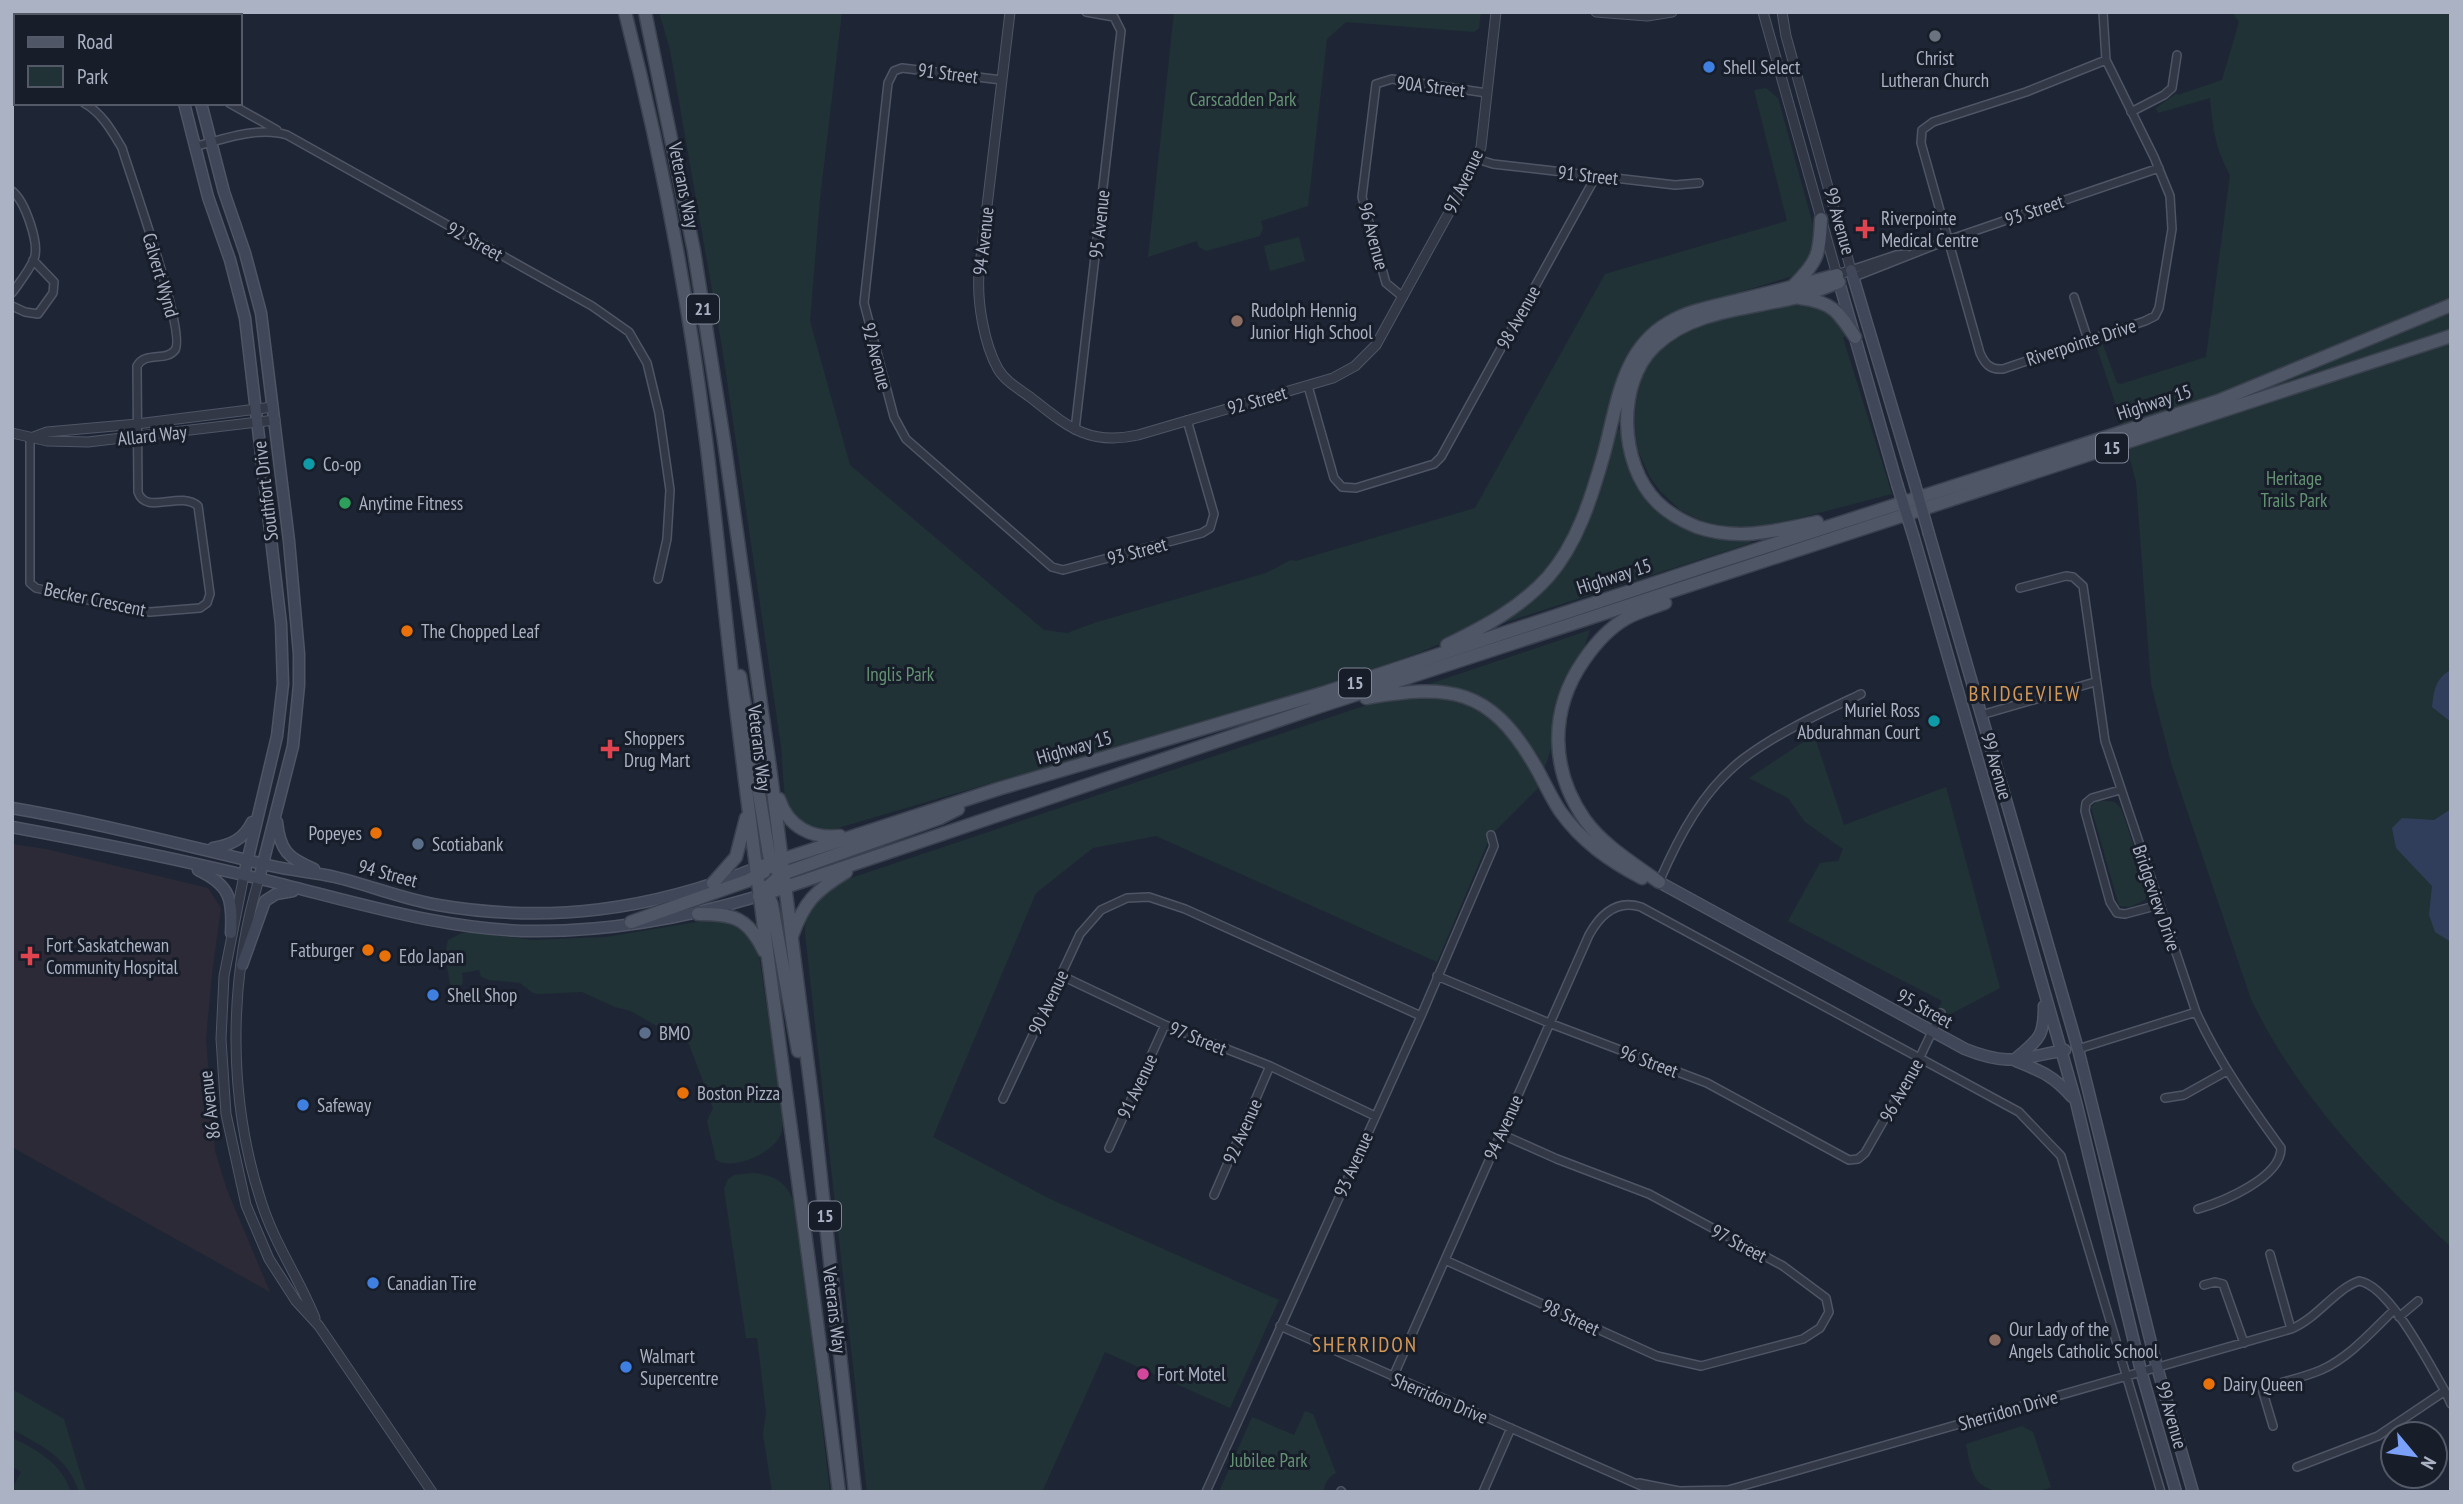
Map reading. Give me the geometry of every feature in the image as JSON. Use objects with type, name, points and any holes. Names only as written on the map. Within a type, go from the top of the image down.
[{"type":"main road","name":"Veterans Way","points":[[625,12],[678,252],[706,439],[748,804],[758,873],[764,892],[769,959],[839,1492]]},
{"type":"main road","name":"Veterans Way","points":[[645,12],[696,265],[724,441],[771,775],[778,871],[791,940],[813,1105],[855,1492]]},
{"type":"main road","name":"Southfort Drive","points":[[184,105],[194,147],[239,292],[247,331],[281,624],[283,663],[277,736],[248,860]]},
{"type":"main road","name":"Southfort Drive","points":[[202,105],[261,313],[291,560],[300,679],[293,746],[259,879]]},
{"type":"main road","points":[[1795,292],[1821,247],[1821,219]]},
{"type":"main road","name":"99 Avenue","points":[[1852,273],[2078,1049],[2157,1367],[2193,1492]]},
{"type":"main road","points":[[1838,278],[1698,319],[1674,331],[1654,346],[1641,362],[1627,401],[1627,423],[1631,451],[1641,479],[1654,500],[1669,513],[1696,526],[1726,535],[1742,536],[1856,518]]},
{"type":"main road","name":"99 Avenue","points":[[1838,278],[2076,1101],[2141,1371],[2176,1492]]},
{"type":"main road","points":[[1390,672],[1487,625],[1525,600],[1549,576],[1582,522],[1604,456],[1625,376],[1639,347],[1668,323],[1693,312],[1795,292],[1820,301],[1837,311],[1855,337]]},
{"type":"main road","name":"Highway 15","points":[[778,871],[865,834],[998,789],[1390,672],[1709,565],[2218,401],[2451,305]]},
{"type":"main road","name":"Highway 15","points":[[778,871],[864,861],[1318,707],[2451,336]]},
{"type":"main road","points":[[1659,882],[1613,850],[1586,821],[1576,805],[1564,779],[1558,751],[1557,728],[1562,705],[1573,675],[1592,648],[1626,618],[1772,560]]},
{"type":"main road","points":[[724,611],[731,620],[778,871]]},
{"type":"main road","points":[[1318,707],[1395,692],[1424,690],[1455,693],[1482,704],[1502,719],[1516,736],[1560,811],[1594,849],[1644,879],[1659,882]]},
{"type":"main road","points":[[771,775],[782,808],[799,828],[821,837],[865,834]]},
{"type":"main road","points":[[631,922],[758,873],[778,871],[940,818],[998,789]]},
{"type":"main road","points":[[206,849],[226,846],[247,832],[265,790]]},
{"type":"main road","points":[[713,883],[736,858],[748,804]]},
{"type":"main road","name":"94 Street","points":[[12,808],[332,876],[434,904],[532,915],[626,907],[758,873]]},
{"type":"main road","points":[[276,813],[279,839],[284,850],[301,863],[332,876]]},
{"type":"main road","name":"94 Street","points":[[12,827],[458,924],[538,931],[609,926],[698,914],[764,892]]},
{"type":"main road","name":"86 Avenue","points":[[244,876],[248,860]]},
{"type":"main road","points":[[791,940],[804,907],[811,897],[864,861]]},
{"type":"main road","points":[[183,863],[211,876],[224,887],[231,904],[231,933]]},
{"type":"main road","name":"15","points":[[764,892],[778,871]]},
{"type":"main road","name":"95 Street","points":[[1659,882],[1931,1032],[1987,1058],[2036,1058],[2078,1049]]},
{"type":"main road","points":[[242,965],[265,901],[282,892],[304,890]]},
{"type":"main road","points":[[764,892],[772,905],[805,1090],[813,1105]]},
{"type":"main road","points":[[698,914],[736,916],[759,940],[769,959]]},
{"type":"main road","points":[[2044,993],[2044,1029],[2038,1040],[2014,1060],[2050,1075],[2059,1081],[2076,1101]]},
{"type":"street","name":"94 Avenue","points":[[1010,12],[979,274],[981,309],[995,362],[1002,374],[1075,430]]},
{"type":"street","name":"95 Avenue","points":[[1075,430],[1121,30],[1117,19],[1086,12]]},
{"type":"street","name":"97 Avenue","points":[[1403,298],[1478,159],[1496,12]]},
{"type":"street","points":[[1597,12],[1647,16],[1672,12]]},
{"type":"street","name":"99 Avenue","points":[[1763,12],[1838,278]]},
{"type":"street","name":"99 Avenue","points":[[1782,12],[1786,36],[1852,273]]},
{"type":"street","name":"Riverpointe Drive","points":[[1948,240],[1980,353],[1987,365],[1996,369],[2003,369],[2150,319],[2159,307],[2172,220],[2169,196],[2159,168],[2106,61],[2103,12]]},
{"type":"street","points":[[2131,112],[2172,88],[2177,55]]},
{"type":"street","points":[[1948,240],[1921,143],[1922,130],[1933,122],[2026,92],[2106,61]]},
{"type":"street","name":"91 Street","points":[[894,71],[907,68],[1002,79]]},
{"type":"street","name":"92 Avenue","points":[[894,71],[888,83],[864,303],[894,417],[906,439],[1058,570]]},
{"type":"street","name":"90A Street","points":[[1376,84],[1392,79],[1487,93]]},
{"type":"street","name":"96 Avenue","points":[[1376,84],[1362,197],[1387,283],[1403,298]]},
{"type":"street","name":"Calvert Wynd","points":[[87,105],[111,129],[122,148],[178,333],[177,346],[171,353],[144,358],[139,362],[138,436]]},
{"type":"street","name":"92 Street","points":[[233,105],[592,306],[629,332],[648,363],[659,413],[670,490],[667,539],[658,579]]},
{"type":"street","name":"92 Street","points":[[194,147],[260,132],[274,131],[287,135]]},
{"type":"street","name":"91 Street","points":[[1478,159],[1493,164],[1675,185],[1699,183]]},
{"type":"street","name":"93 Street","points":[[1838,278],[1898,260],[1948,240],[2159,168]]},
{"type":"street","name":"98 Avenue","points":[[1308,386],[1334,478],[1342,487],[1356,488],[1427,467],[1441,457],[1595,176]]},
{"type":"street","points":[[12,191],[23,202],[35,249],[33,260],[12,293]]},
{"type":"street","points":[[12,306],[37,314],[53,293],[54,282],[33,260]]},
{"type":"street","points":[[2074,297],[2088,340]]},
{"type":"street","name":"92 Street","points":[[1075,430],[1095,437],[1117,439],[1340,375],[1361,361],[1376,345],[1403,298]]},
{"type":"street","name":"Allard Way","points":[[30,438],[47,432],[273,407]]},
{"type":"street","name":"93 Street","points":[[1058,570],[1202,533],[1213,525],[1214,514],[1187,420]]},
{"type":"street","name":"Allard Way","points":[[12,433],[67,443],[275,421]]},
{"type":"street","name":"Becker Crescent","points":[[30,438],[30,583],[36,587],[122,608],[150,612],[200,608],[207,603],[210,594],[198,506],[185,499],[150,503],[141,499],[138,492],[138,436]]},
{"type":"street","name":"Bridgeview Drive","points":[[2020,588],[2066,576],[2079,580],[2083,586],[2105,741],[2196,1012],[2211,1046],[2281,1148],[2276,1163],[2246,1190],[2221,1202],[2197,1209]]},
{"type":"street","points":[[1981,715],[2095,682]]},
{"type":"street","points":[[1659,882],[1680,834],[1724,777],[1744,759],[1798,725],[1861,694]]},
{"type":"street","points":[[2120,790],[2092,798],[2086,803],[2085,811],[2110,902],[2117,913],[2125,914],[2159,905]]},
{"type":"street","name":"93 Avenue","points":[[1206,1492],[1421,1016],[1494,846],[1491,835]]},
{"type":"street","name":"86 Avenue","points":[[244,876],[224,976],[221,1039],[226,1114],[246,1205],[269,1259],[296,1301],[318,1326],[432,1492]]},
{"type":"street","name":"86 Avenue","points":[[259,879],[242,965],[237,1020],[238,1087],[251,1161],[267,1219],[318,1326]]},
{"type":"street","name":"90 Avenue","points":[[1003,1099],[1080,934],[1101,910],[1127,898],[1149,897],[1185,909],[1421,1016]]},
{"type":"street","name":"94 Avenue","points":[[1392,1377],[1593,927],[1615,906],[1639,906],[1920,1057]]},
{"type":"street","name":"97 Street","points":[[1060,975],[1165,1025],[1270,1066],[1375,1116]]},
{"type":"street","name":"96 Street","points":[[1437,976],[1549,1023],[1707,1083],[1849,1160],[1854,1160]]},
{"type":"street","name":"95 Street","points":[[2078,1049],[2196,1012]]},
{"type":"street","name":"96 Avenue","points":[[1854,1160],[1866,1153],[1920,1057],[1941,1013]]},
{"type":"street","name":"91 Avenue","points":[[1109,1148],[1165,1025]]},
{"type":"street","name":"99 Avenue","points":[[1920,1057],[2019,1112],[2061,1156],[2161,1492]]},
{"type":"street","name":"92 Avenue","points":[[1214,1195],[1270,1066]]},
{"type":"street","points":[[2165,1098],[2185,1095],[2227,1071]]},
{"type":"street","name":"97 Street","points":[[1501,1134],[1648,1194],[1783,1266],[1826,1298],[1829,1312],[1820,1328],[1803,1339],[1701,1366]]},
{"type":"street","points":[[2270,1254],[2291,1329]]},
{"type":"street","name":"98 Street","points":[[1445,1260],[1657,1356],[1701,1366]]},
{"type":"street","name":"Sherridon Drive","points":[[1639,1483],[1679,1491],[1728,1491],[2291,1329],[2321,1311],[2350,1285],[2362,1281],[2374,1286],[2397,1313]]},
{"type":"street","points":[[2204,1285],[2214,1282],[2223,1284],[2244,1343]]},
{"type":"street","points":[[2273,1426],[2262,1389],[2321,1370],[2356,1347],[2397,1313],[2418,1301]]},
{"type":"street","points":[[2397,1313],[2451,1404]]},
{"type":"street","name":"Sherridon Drive","points":[[1280,1326],[1655,1492]]},
{"type":"street","points":[[2297,1467],[2378,1436],[2445,1391]]},
{"type":"street","points":[[1483,1492],[1511,1428]]},
{"type":"shaded area","name":"Fort Saskatchewan Community Hospital","points":[[12,844],[46,849],[208,888],[221,908],[206,1039],[215,1151],[227,1190],[270,1292],[12,1147]]},
{"type":"green space","name":"Inglis Park","points":[[659,12],[842,12],[820,199],[810,321],[850,465],[1044,630],[1067,633],[1266,573],[1291,560],[1296,561],[1475,508],[1605,274],[1787,221],[1754,90],[1766,88],[1778,98],[1815,232],[1812,255],[1796,275],[1678,311],[1622,376],[1573,530],[1543,577],[1484,624],[1421,652],[1317,688],[824,832],[798,822],[785,801],[781,746],[722,347],[670,50]]},
{"type":"green space","name":"Carscadden Park","points":[[1174,12],[1481,12],[1479,28],[1474,32],[1346,22],[1327,39],[1308,206],[1261,221],[1263,228],[1260,236],[1206,251],[1199,247],[1197,241],[1148,257]]},
{"type":"green space","name":"Heritage Trails Park","points":[[2232,12],[2451,12],[2451,1247],[2366,1163],[2314,1101],[2270,1034],[2251,999],[2172,766],[2151,684],[2136,482],[2096,345],[2102,342],[2117,383],[2121,384],[2206,357],[2230,175],[2216,138],[2210,98],[2158,113],[2156,108],[2177,93],[2178,95],[2222,80],[2239,22]]},
{"type":"green space","points":[[1299,237],[1305,261],[1270,271],[1264,246]]},
{"type":"green space","points":[[1808,301],[1833,312],[1846,335],[1843,338],[1892,494],[1753,530],[1710,525],[1680,510],[1650,477],[1634,442],[1630,422],[1643,368],[1667,339],[1700,324],[1792,302]]},
{"type":"green space","points":[[1617,428],[1622,431],[1626,449],[1652,502],[1728,539],[1750,540],[1751,543],[1488,628],[1563,560]]},
{"type":"green space","points":[[1590,630],[1538,788],[1491,835],[1437,962],[1156,836],[1093,848],[1036,893],[933,1137],[1050,1199],[1279,1300],[1230,1408],[1105,1352],[1042,1492],[867,1492],[805,933],[808,914],[816,900],[845,880]]},
{"type":"green space","points":[[1814,735],[1844,825],[1946,787],[2000,988],[1949,1015],[1938,1009],[1942,1001],[1788,921],[1820,863],[1838,861],[1843,849],[1805,822],[1788,798],[1749,778]]},
{"type":"green space","points":[[2098,800],[2114,802],[2121,808],[2149,891],[2145,900],[2130,907],[2119,906],[2091,807]]},
{"type":"green space","points":[[716,919],[740,929],[758,949],[783,1116],[781,1133],[774,1144],[759,1155],[741,1162],[723,1163],[716,1160],[707,1121],[713,1108],[689,1044],[631,1011],[582,992],[533,993],[520,983],[481,977],[479,970],[462,973],[461,986],[454,987],[450,984],[445,955],[448,940],[462,933],[532,940],[606,937]]},
{"type":"green space","points":[[754,1173],[782,1183],[796,1209],[830,1492],[772,1492],[763,1434],[766,1412],[757,1338],[746,1338],[724,1189],[728,1179],[734,1175]]},
{"type":"green space","points":[[12,1389],[64,1419],[86,1492],[79,1492],[68,1470],[53,1454],[12,1429]]},
{"type":"green space","name":"Jubilee Park","points":[[1305,1411],[1313,1414],[1336,1473],[1327,1481],[1324,1492],[1219,1492],[1252,1417],[1294,1435]]},
{"type":"green space","points":[[2022,1426],[2033,1432],[2051,1487],[2039,1491],[2004,1492],[1979,1483],[1971,1468],[1966,1444]]},
{"type":"green space","points":[[12,1438],[48,1459],[62,1473],[71,1492],[14,1492],[13,1487],[21,1472],[12,1467]]},
{"type":"water","points":[[2451,670],[2451,722],[2432,707],[2438,681]]},
{"type":"water","points":[[2451,809],[2451,942],[2435,932],[2429,915],[2432,886],[2396,848],[2392,828],[2402,818],[2434,820]]},
{"type":"place","name":"Christ Lutheran Church","points":[[1935,36]]},
{"type":"place","name":"Shell Select","points":[[1709,67]]},
{"type":"place","name":"Riverpointe Medical Centre","points":[[1865,229]]},
{"type":"place","name":"Rudolph Hennig Junior High School","points":[[1237,321]]},
{"type":"place","name":"Co-op","points":[[309,464]]},
{"type":"place","name":"Anytime Fitness","points":[[345,503]]},
{"type":"place","name":"The Chopped Leaf","points":[[407,631]]},
{"type":"place","name":"Muriel Ross Abdurahman Court","points":[[1934,721]]},
{"type":"place","name":"Shoppers Drug Mart","points":[[610,749]]},
{"type":"place","name":"Popeyes","points":[[376,833]]},
{"type":"place","name":"Scotiabank","points":[[418,844]]},
{"type":"place","name":"Fatburger","points":[[368,950]]},
{"type":"place","name":"Fort Saskatchewan Community Hospital","points":[[30,956]]},
{"type":"place","name":"Edo Japan","points":[[385,956]]},
{"type":"place","name":"Shell Shop","points":[[433,995]]},
{"type":"place","name":"BMO","points":[[645,1033]]},
{"type":"place","name":"Boston Pizza","points":[[683,1093]]},
{"type":"place","name":"Safeway","points":[[303,1105]]},
{"type":"place","name":"Canadian Tire","points":[[373,1283]]},
{"type":"place","name":"Our Lady of the Angels Catholic School","points":[[1995,1340]]},
{"type":"place","name":"Walmart Supercentre","points":[[626,1367]]},
{"type":"place","name":"Fort Motel","points":[[1143,1374]]},
{"type":"place","name":"Dairy Queen","points":[[2209,1384]]},
{"type":"district","name":"BRIDGEVIEW","points":[[2025,694]]},
{"type":"district","name":"SHERRIDON","points":[[1365,1345]]}]
